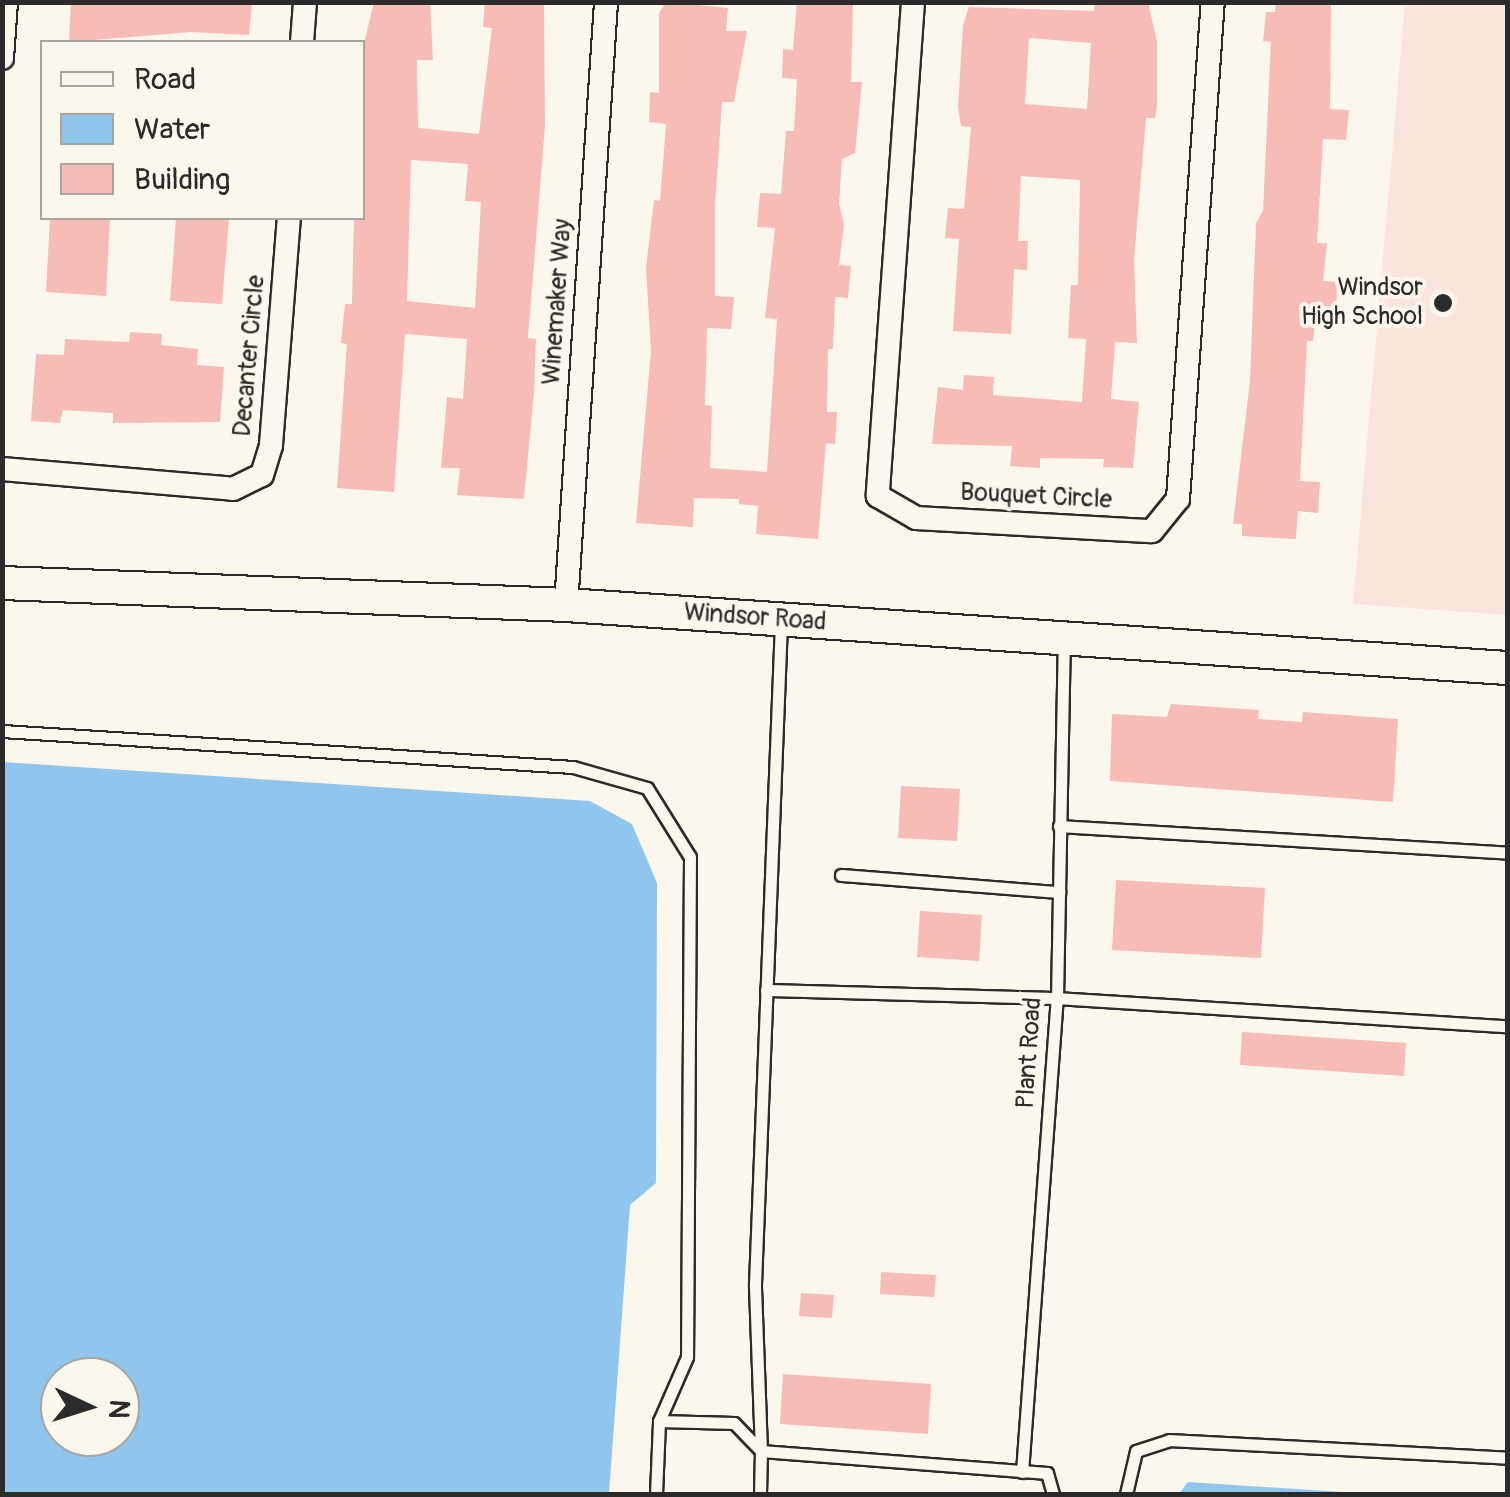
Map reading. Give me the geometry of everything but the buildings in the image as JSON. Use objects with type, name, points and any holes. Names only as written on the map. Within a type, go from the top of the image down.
[{"type":"main road","name":"Windsor Road","points":[[2,583],[566,606],[1508,668]]},
{"type":"street","points":[[2,58],[6,2]]},
{"type":"street","points":[[302,40],[305,2]]},
{"type":"street","name":"Winemaker Way","points":[[566,606],[606,2]]},
{"type":"street","name":"Bouquet Circle","points":[[913,2],[878,496],[916,518],[1152,532],[1178,499],[1213,2]]},
{"type":"street","name":"Decanter Circle","points":[[2,469],[233,489],[262,474],[271,446],[289,220]]},
{"type":"lane","points":[[760,1494],[762,1451],[754,1284],[782,620]]},
{"type":"lane","name":"Plant Road","points":[[1022,1472],[1056,998],[1064,638]]},
{"type":"lane","points":[[2,732],[574,767],[647,788],[690,857],[687,1356],[660,1421],[656,1494]]},
{"type":"lane","points":[[1059,826],[1508,854]]},
{"type":"lane","points":[[840,875],[1059,892]]},
{"type":"lane","points":[[766,990],[1056,998],[1508,1026]]},
{"type":"lane","points":[[660,1421],[734,1423],[762,1451],[1047,1473],[1053,1494]]},
{"type":"lane","points":[[1126,1494],[1136,1450],[1169,1440],[1508,1458]]},
{"type":"shaded area","name":"Windsor High School","points":[[1405,3],[1507,3],[1507,615],[1353,604]]},
{"type":"water","points":[[3,762],[590,801],[632,824],[657,883],[656,1183],[630,1205],[609,1494],[3,1494]]},
{"type":"water","points":[[1188,1482],[1373,1494],[1179,1494]]},
{"type":"place","name":"Windsor High School","points":[[1443,303]]}]
